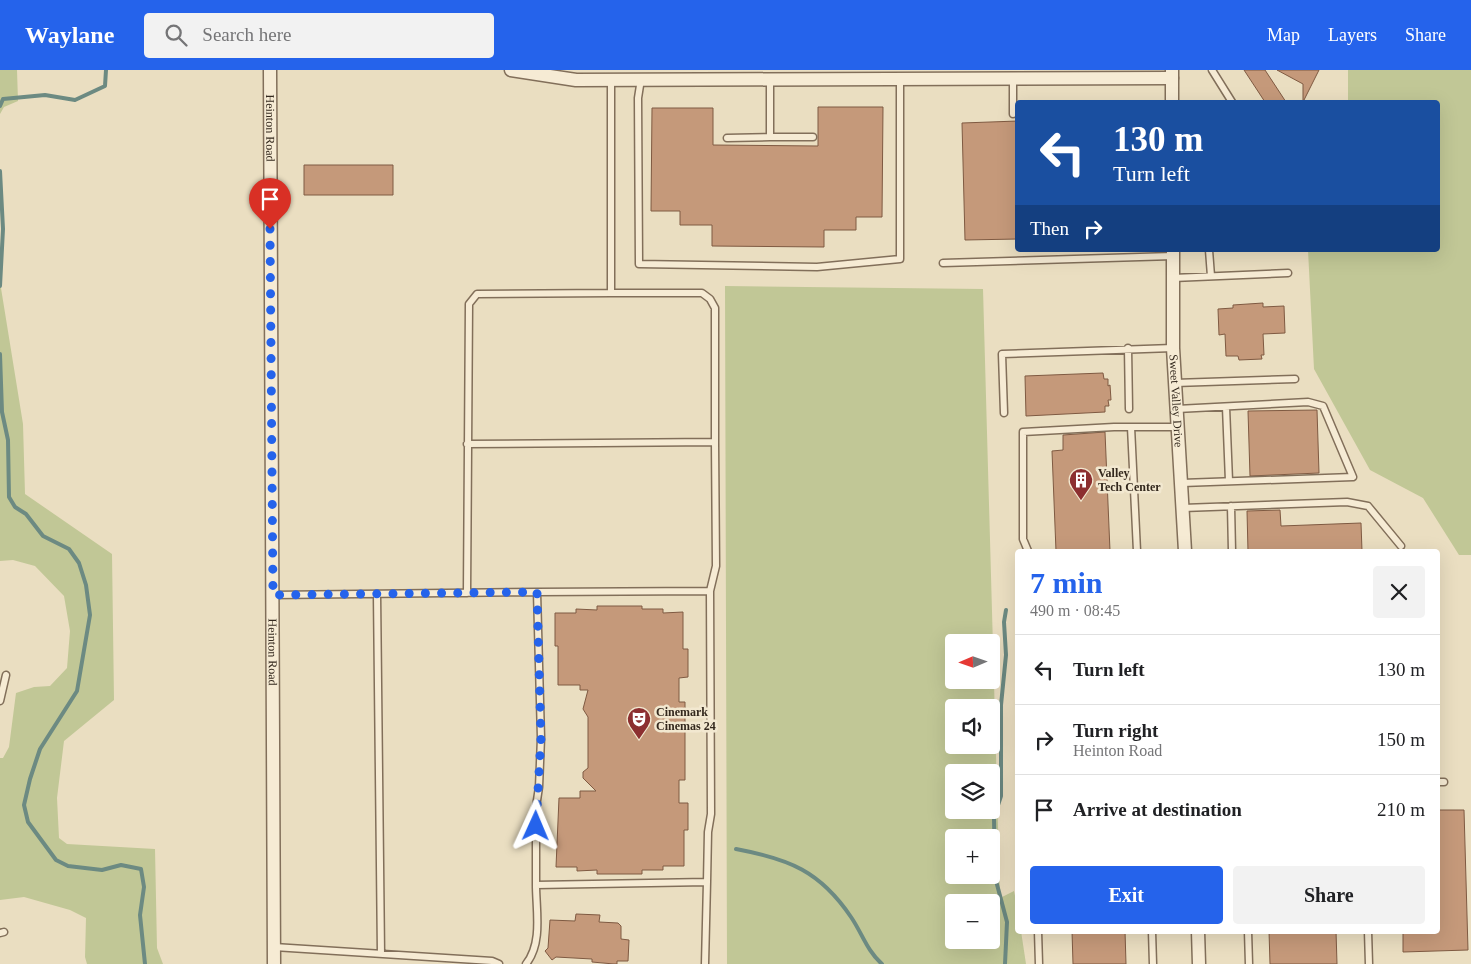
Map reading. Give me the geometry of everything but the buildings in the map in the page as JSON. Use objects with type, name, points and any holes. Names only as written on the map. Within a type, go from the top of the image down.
[{"type":"street","name":"Heinton Road","points":[[270,70],[274,964]]},
{"type":"street","points":[[510,70],[576,80],[611,80],[641,75],[713,74],[770,79],[874,74],[1013,78],[1172,74],[1172,100]]},
{"type":"street","name":"Sweet Valley Drive","points":[[1173,253],[1173,348],[1185,549]]},
{"type":"street","points":[[1198,934],[1199,964]]},
{"type":"lane","points":[[1212,70],[1231,100]]},
{"type":"lane","points":[[641,75],[638,98],[638,264],[817,267],[900,259],[895,76]]},
{"type":"lane","points":[[1013,78],[1013,114]]},
{"type":"lane","points":[[770,79],[770,137]]},
{"type":"lane","points":[[611,80],[611,293]]},
{"type":"lane","points":[[727,138],[813,137]]},
{"type":"lane","points":[[1209,252],[1212,276]]},
{"type":"lane","points":[[943,264],[1173,253]]},
{"type":"lane","points":[[1173,278],[1288,273]]},
{"type":"lane","points":[[467,593],[468,310],[474,296],[490,294],[702,293],[713,303],[715,308],[716,566],[710,591],[711,814],[708,832],[705,964]]},
{"type":"lane","points":[[1004,413],[1002,354],[1128,348],[1173,348]]},
{"type":"lane","points":[[1128,348],[1129,409]]},
{"type":"lane","points":[[1175,383],[1295,379]]},
{"type":"lane","points":[[1177,409],[1308,402],[1323,406],[1353,477],[1182,483]]},
{"type":"lane","points":[[1226,407],[1229,482]]},
{"type":"lane","points":[[1027,549],[1023,539],[1023,432],[1178,426]]},
{"type":"lane","points":[[1131,427],[1136,549]]},
{"type":"lane","points":[[467,444],[715,442]]},
{"type":"lane","points":[[1183,508],[1347,502],[1368,506],[1401,546]]},
{"type":"lane","points":[[1231,506],[1232,549]]},
{"type":"lane","points":[[273,595],[710,591]]},
{"type":"lane","points":[[526,964],[534,952],[536,942],[536,806],[540,788],[541,738],[537,592]]},
{"type":"lane","points":[[377,594],[380,954]]},
{"type":"lane","points":[[0,700],[6,675]]},
{"type":"lane","points":[[536,885],[707,882]]},
{"type":"lane","points":[[1038,934],[1039,964]]},
{"type":"lane","points":[[1152,934],[1153,964]]},
{"type":"lane","points":[[1248,934],[1249,964]]},
{"type":"lane","points":[[1368,934],[1369,964]]},
{"type":"lane","points":[[274,947],[380,954],[428,960],[492,961],[499,964]]},
{"type":"green space","points":[[0,70],[17,70],[18,101],[4,107],[0,114]]},
{"type":"green space","points":[[1348,70],[1471,70],[1471,555],[1459,555],[1423,498],[1370,470],[1314,369],[1308,252],[1440,252],[1440,100],[1348,100]]},
{"type":"green space","points":[[0,282],[23,424],[25,494],[112,554],[114,700],[64,741],[57,798],[59,838],[67,844],[155,849],[157,948],[163,964],[87,964],[85,957],[86,918],[70,910],[24,897],[0,900],[0,758],[3,758],[9,747],[16,693],[34,687],[50,686],[67,668],[70,631],[64,596],[35,566],[13,560],[0,561]]},
{"type":"green space","points":[[725,286],[983,289],[993,634],[945,634],[945,689],[994,689],[994,699],[945,699],[945,754],[996,754],[996,764],[945,764],[945,819],[998,819],[998,829],[945,829],[945,884],[1000,884],[1000,894],[945,894],[945,949],[1000,949],[1000,898],[1014,891],[1015,934],[1021,934],[1026,964],[727,964]]},
{"type":"waterway","points":[[0,106],[3,99],[45,95],[75,100],[105,86],[106,70]]},
{"type":"waterway","points":[[0,171],[3,229],[0,286]]},
{"type":"waterway","points":[[0,354],[2,412],[8,440],[9,497],[15,507],[26,514],[43,536],[69,549],[79,563],[86,585],[90,615],[77,691],[40,749],[30,779],[24,805],[28,822],[56,860],[68,866],[102,870],[121,865],[141,869],[144,887],[140,915],[145,964]]},
{"type":"waterway","points":[[1005,964],[1007,922],[995,877],[994,817],[1001,796],[1001,705],[1006,655],[1004,622],[1006,610]]},
{"type":"waterway","points":[[736,849],[772,857],[788,863],[815,878],[839,901],[855,923],[872,953],[882,964]]},
{"type":"place","name":"Valley Tech Center","points":[[1081,501]]},
{"type":"place","name":"Cinemark Cinemas 24","points":[[639,740]]},
{"type":"route","points":[[270,229],[273,595],[537,592],[541,738],[540,788],[536,806],[536,826]]}]
